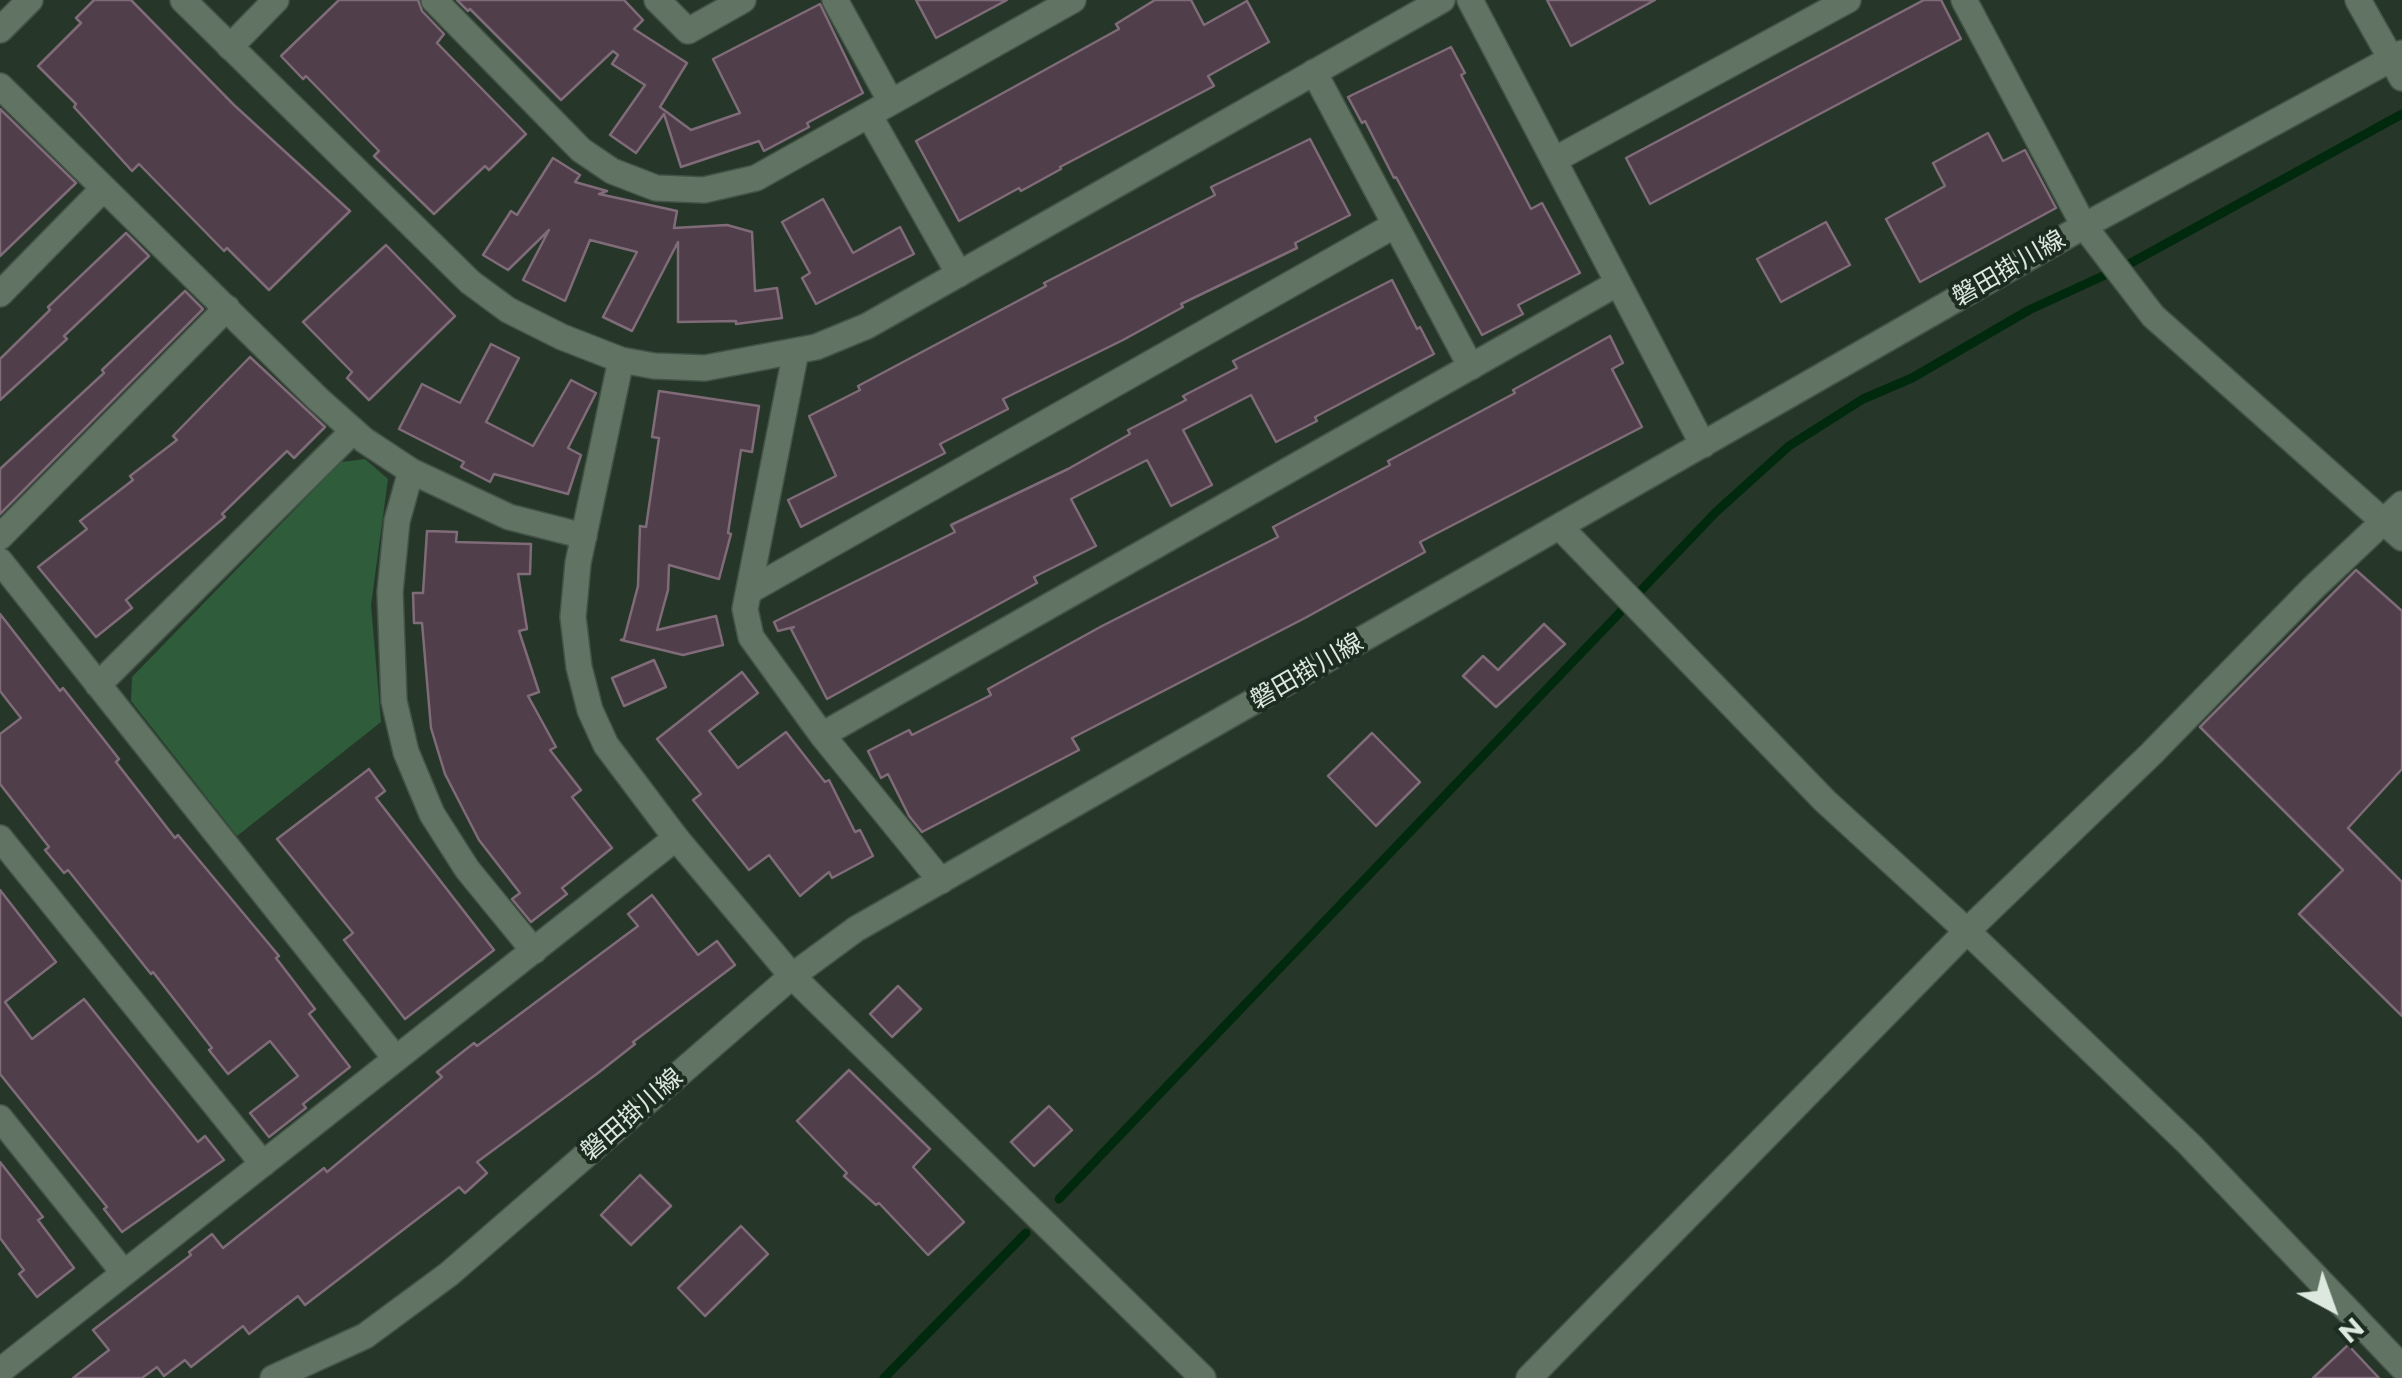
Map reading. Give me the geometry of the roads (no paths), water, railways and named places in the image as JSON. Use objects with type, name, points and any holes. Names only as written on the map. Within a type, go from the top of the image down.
[{"type":"street","points":[[0,30],[30,0]]},
{"type":"street","points":[[182,0],[470,282],[508,310],[621,360],[705,368],[796,351],[866,326],[1442,0]]},
{"type":"street","points":[[230,47],[276,0]]},
{"type":"street","points":[[434,0],[581,150],[612,171],[656,188],[704,190],[756,178],[1074,0]]},
{"type":"street","points":[[657,0],[688,31],[743,0]]},
{"type":"street","points":[[834,0],[880,109],[959,274]]},
{"type":"street","points":[[1470,0],[1703,444]]},
{"type":"street","points":[[1554,160],[1848,0]]},
{"type":"street","points":[[1530,1378],[1967,932],[2313,588],[2396,521],[2153,316],[2084,226],[1964,0]]},
{"type":"street","points":[[2358,0],[2398,64]]},
{"type":"street","name":"磐田掛川線","points":[[272,1378],[365,1336],[449,1274],[792,976],[856,929],[2084,226],[2398,64]]},
{"type":"street","points":[[1314,72],[1471,367]]},
{"type":"street","points":[[0,86],[353,430],[411,471],[509,518],[584,536]]},
{"type":"street","points":[[0,294],[103,189]]},
{"type":"street","points":[[749,590],[1395,224]]},
{"type":"street","points":[[822,735],[1618,283]]},
{"type":"street","points":[[0,538],[227,308]]},
{"type":"street","points":[[796,351],[746,608],[751,637],[822,735],[941,880]]},
{"type":"street","points":[[621,360],[584,536],[574,618],[579,667],[590,710],[606,745],[676,838],[792,976],[1204,1378]]},
{"type":"street","points":[[98,685],[353,430]]},
{"type":"street","points":[[411,471],[397,522],[390,592],[394,700],[406,752],[432,814],[467,869],[534,951]]},
{"type":"street","points":[[1560,528],[1825,801],[2190,1146],[2402,1367]]},
{"type":"street","points":[[0,561],[396,1059]]},
{"type":"street","points":[[0,838],[263,1164]]},
{"type":"street","points":[[0,1371],[676,838]]},
{"type":"street","points":[[0,1118],[124,1273]]},
{"type":"waterway","points":[[1059,1199],[1716,512],[1789,446],[1863,399],[1912,378],[2029,310],[2129,264],[2402,114]]},
{"type":"waterway","points":[[884,1378],[1026,1233]]}]
